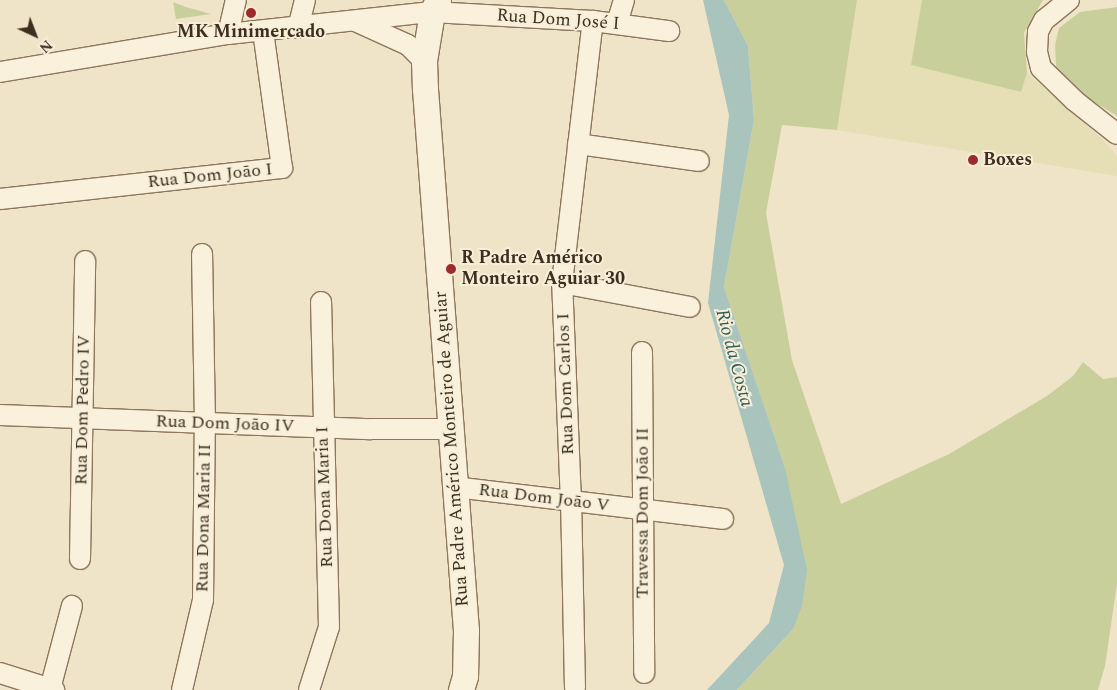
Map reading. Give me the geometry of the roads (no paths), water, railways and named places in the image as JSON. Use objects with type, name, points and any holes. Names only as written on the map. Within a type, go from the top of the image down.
[{"type":"street","points":[[228,34],[236,0]]},
{"type":"street","points":[[298,28],[305,0]]},
{"type":"street","points":[[617,23],[624,0]]},
{"type":"street","points":[[1069,0],[1044,20],[1038,32],[1037,52],[1041,68],[1075,101],[1117,134]]},
{"type":"street","name":"Rua Dom José I","points":[[0,72],[228,34],[356,21],[435,6],[617,23],[669,31]]},
{"type":"street","name":"Rua Padre Américo Monteiro de Aguiar","points":[[435,6],[424,61],[466,630],[465,676],[461,690]]},
{"type":"street","points":[[356,21],[408,45],[424,61]]},
{"type":"street","name":"Rua Dom Carlos I","points":[[575,688],[571,502],[562,283],[593,21]]},
{"type":"street","name":"Rua Dom João I","points":[[0,199],[282,168],[263,31]]},
{"type":"street","points":[[578,144],[699,161]]},
{"type":"street","name":"Rua Dona Maria II","points":[[182,690],[202,600],[205,423],[202,254]]},
{"type":"street","name":"Rua Dom Pedro IV","points":[[80,560],[84,418],[85,261]]},
{"type":"street","points":[[562,283],[690,307]]},
{"type":"street","name":"Rua Dona Maria I","points":[[309,690],[329,627],[322,427],[321,302]]},
{"type":"street","name":"Travessa Dom João II","points":[[642,352],[644,673]]},
{"type":"street","name":"Rua Dom João IV","points":[[0,415],[322,427],[450,429]]},
{"type":"street","name":"Rua Dom João V","points":[[455,488],[723,519]]},
{"type":"street","points":[[0,673],[52,689],[72,606]]},
{"type":"water","name":"Rio da Costa","points":[[703,0],[724,0],[748,46],[754,120],[724,287],[785,468],[807,570],[802,606],[793,629],[737,690],[707,690],[769,623],[784,565],[708,303],[729,115]]},
{"type":"place","name":"MK Minimercado","points":[[251,13]]},
{"type":"place","name":"Boxes","points":[[973,160]]},
{"type":"place","name":"R Padre Américo Monteiro Aguiar 30","points":[[451,269]]}]
